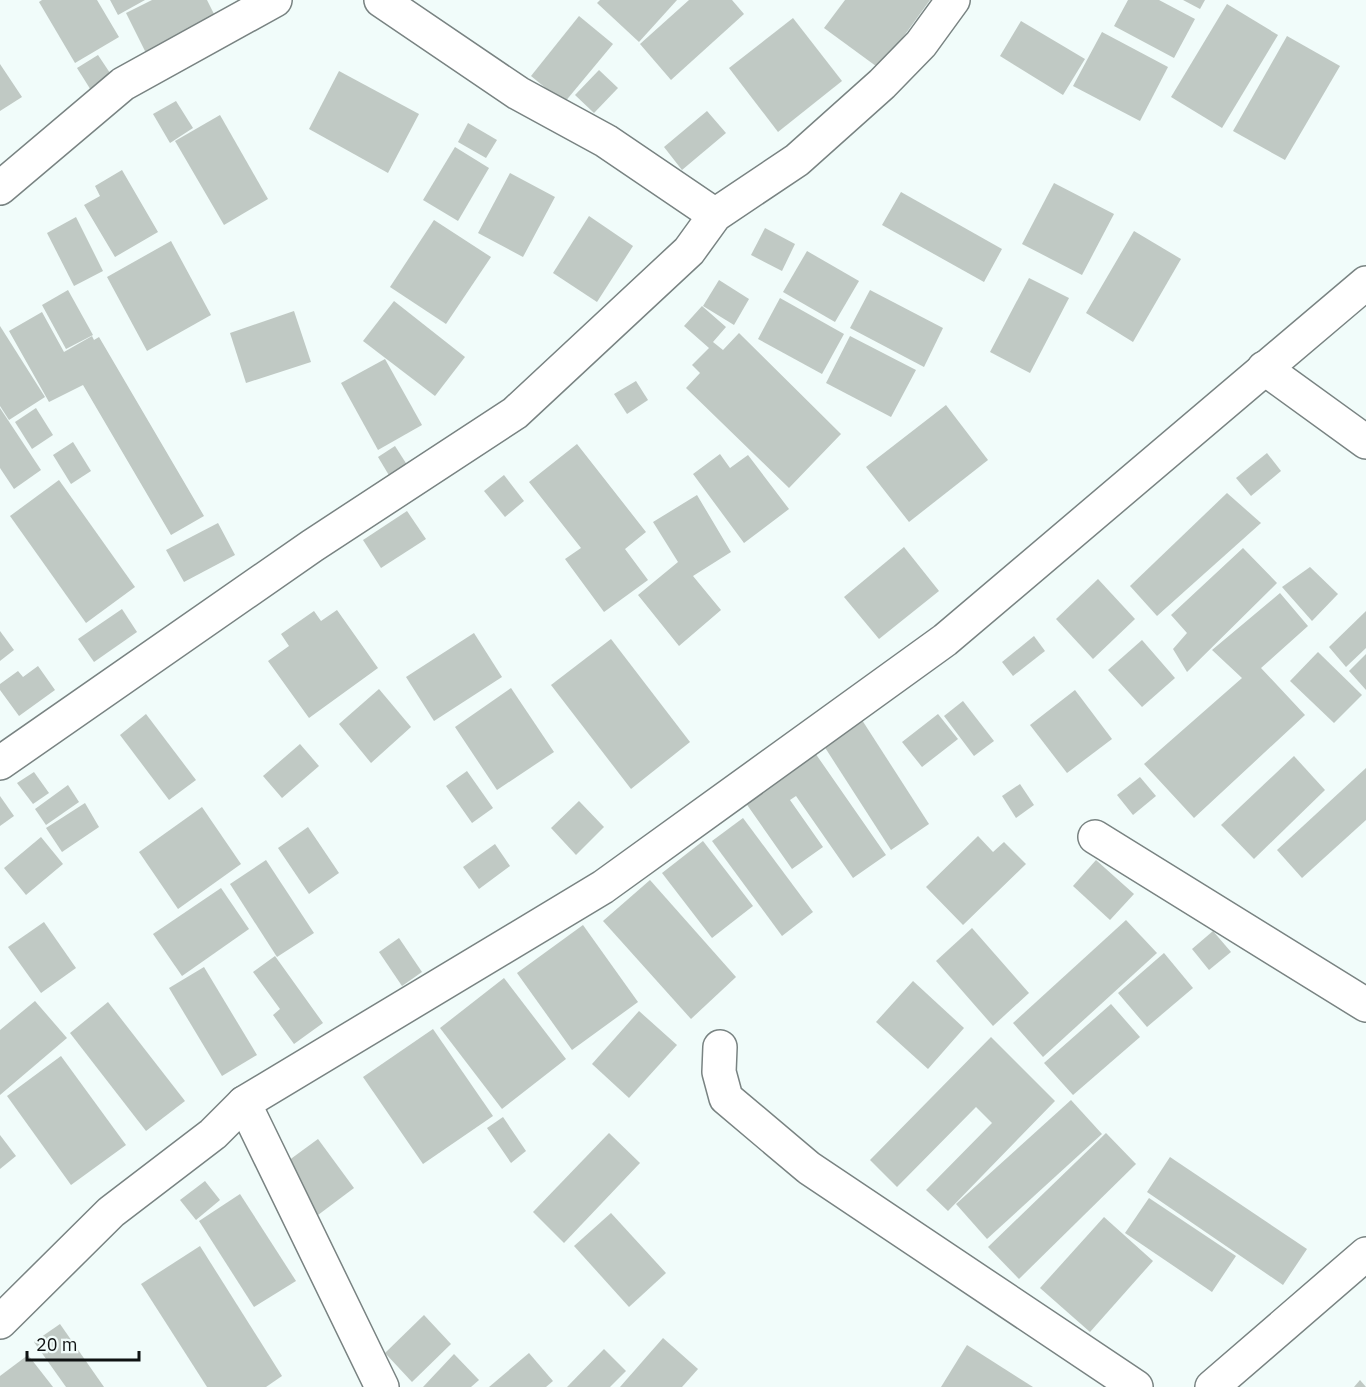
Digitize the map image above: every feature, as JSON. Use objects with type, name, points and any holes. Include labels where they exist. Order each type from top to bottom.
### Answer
[{"type":"street","points":[[0,188],[123,84],[274,0]]},
{"type":"street","points":[[381,0],[518,93],[606,141],[715,215]]},
{"type":"street","points":[[0,763],[312,546],[515,413],[689,250],[715,215],[797,160],[882,84],[921,44],[953,0]]},
{"type":"street","points":[[0,1322],[111,1212],[213,1134],[244,1103],[612,881],[945,640],[1366,283]]},
{"type":"street","points":[[1264,368],[1366,442]]},
{"type":"street","points":[[1095,837],[1366,1005]]},
{"type":"street","points":[[720,1047],[719,1072],[726,1098],[809,1168],[1136,1387]]},
{"type":"street","points":[[244,1103],[382,1387]]},
{"type":"street","points":[[1212,1387],[1366,1254]]},
{"type":"building","points":[[42,0],[97,0],[119,37],[75,63],[39,2]]},
{"type":"building","points":[[110,0],[145,0],[118,15]]},
{"type":"building","points":[[152,0],[207,0],[221,28],[152,65],[126,13]]},
{"type":"building","points":[[600,0],[677,0],[639,42],[597,3]]},
{"type":"building","points":[[689,0],[732,0],[744,14],[671,80],[640,44]]},
{"type":"building","points":[[845,0],[930,0],[880,69],[824,28]]},
{"type":"building","points":[[1128,0],[1159,0],[1195,19],[1174,58],[1114,26]]},
{"type":"building","points":[[1183,0],[1205,0],[1200,9]]},
{"type":"building","points":[[1227,4],[1278,35],[1222,128],[1171,97]]},
{"type":"building","points":[[579,16],[613,44],[564,103],[531,76]]},
{"type":"building","points":[[793,18],[842,81],[778,132],[729,68]]},
{"type":"building","points":[[1021,21],[1085,59],[1063,95],[1000,56]]},
{"type":"building","points":[[1102,32],[1168,67],[1140,121],[1073,86]]},
{"type":"building","points":[[1287,36],[1340,66],[1285,160],[1233,131]]},
{"type":"building","points":[[98,55],[116,82],[94,95],[77,68]]},
{"type":"building","points":[[0,64],[22,97],[0,111]]},
{"type":"building","points":[[599,70],[618,88],[594,113],[575,95]]},
{"type":"building","points":[[339,71],[419,114],[388,173],[309,129]]},
{"type":"building","points":[[176,101],[193,128],[170,143],[153,114]]},
{"type":"building","points":[[707,111],[726,133],[682,170],[664,147]]},
{"type":"building","points":[[220,115],[268,199],[224,225],[175,141]]},
{"type":"building","points":[[468,123],[497,140],[486,158],[458,142]]},
{"type":"building","points":[[455,147],[489,168],[458,221],[423,200]]},
{"type":"building","points":[[122,170],[158,232],[115,257],[84,205],[100,196],[95,186]]},
{"type":"building","points":[[510,173],[555,197],[523,257],[478,233]]},
{"type":"building","points":[[1054,183],[1114,214],[1082,275],[1022,244]]},
{"type":"building","points":[[901,192],[1002,249],[984,282],[882,225]]},
{"type":"building","points":[[589,216],[633,246],[597,302],[553,273]]},
{"type":"building","points":[[76,217],[103,271],[74,286],[47,233]]},
{"type":"building","points":[[434,220],[491,257],[446,324],[390,287]]},
{"type":"building","points":[[765,228],[795,244],[782,271],[751,255]]},
{"type":"building","points":[[1134,231],[1181,259],[1133,342],[1086,313]]},
{"type":"building","points":[[171,241],[211,315],[147,351],[107,277]]},
{"type":"building","points":[[807,251],[859,281],[835,322],[783,292]]},
{"type":"building","points":[[1029,278],[1069,298],[1030,373],[990,352]]},
{"type":"building","points":[[719,280],[749,299],[734,325],[703,306]]},
{"type":"building","points":[[68,290],[93,335],[66,349],[42,305]]},
{"type":"building","points":[[870,290],[943,328],[924,367],[850,328]]},
{"type":"building","points":[[780,298],[844,334],[822,374],[758,339]]},
{"type":"building","points":[[394,301],[465,357],[435,396],[363,341]]},
{"type":"building","points":[[702,306],[726,327],[713,342],[723,350],[739,333],[841,434],[789,488],[686,388],[700,373],[692,365],[709,348],[684,326]]},
{"type":"building","points":[[294,311],[311,362],[246,383],[230,333]]},
{"type":"building","points":[[42,312],[64,352],[92,336],[94,340],[99,337],[204,516],[171,535],[83,385],[49,402],[9,331]]},
{"type":"building","points":[[0,326],[45,397],[9,420],[0,406]]},
{"type":"building","points":[[850,336],[916,370],[891,417],[826,383]]},
{"type":"building","points":[[385,359],[422,425],[378,450],[341,383]]},
{"type":"building","points":[[636,381],[648,400],[627,414],[614,394]]},
{"type":"building","points":[[946,405],[988,460],[909,522],[866,467]]},
{"type":"building","points":[[0,408],[41,470],[14,489],[0,468]]},
{"type":"building","points":[[36,408],[53,435],[32,449],[15,422]]},
{"type":"building","points":[[73,442],[91,471],[71,484],[53,455]]},
{"type":"building","points":[[577,444],[646,532],[625,549],[648,580],[604,612],[565,559],[581,548],[529,482]]},
{"type":"building","points":[[395,446],[411,471],[393,482],[378,457]]},
{"type":"building","points":[[1267,453],[1281,471],[1251,496],[1236,478]]},
{"type":"building","points":[[720,454],[730,468],[748,455],[789,509],[744,543],[693,474]]},
{"type":"building","points":[[504,475],[524,501],[505,517],[484,491]]},
{"type":"building","points":[[59,480],[135,587],[86,623],[10,516]]},
{"type":"building","points":[[1227,493],[1261,523],[1157,616],[1130,586]]},
{"type":"building","points":[[697,495],[731,552],[693,576],[721,610],[679,646],[638,595],[678,562],[653,522]]},
{"type":"building","points":[[407,511],[426,539],[381,568],[363,540]]},
{"type":"building","points":[[218,523],[235,555],[184,582],[166,550]]},
{"type":"building","points":[[904,547],[939,591],[879,639],[844,597]]},
{"type":"building","points":[[1243,548],[1277,583],[1187,672],[1173,649],[1187,633],[1171,615]]},
{"type":"building","points":[[1310,567],[1338,594],[1312,621],[1282,587]]},
{"type":"building","points":[[1098,579],[1135,619],[1093,659],[1056,619]]},
{"type":"building","points":[[1280,593],[1308,626],[1261,668],[1305,715],[1194,818],[1144,764],[1242,678],[1212,650]]},
{"type":"building","points":[[122,609],[137,632],[94,662],[78,639]]},
{"type":"building","points":[[337,610],[378,668],[309,718],[268,661],[289,646],[281,634],[314,611],[321,621]]},
{"type":"building","points":[[1366,611],[1366,648],[1346,667],[1329,647]]},
{"type":"building","points":[[0,631],[14,650],[0,661]]},
{"type":"building","points":[[474,633],[502,677],[434,721],[406,677]]},
{"type":"building","points":[[1034,636],[1045,651],[1013,676],[1002,662]]},
{"type":"building","points":[[611,639],[690,742],[631,789],[551,685]]},
{"type":"building","points":[[1142,640],[1175,678],[1142,707],[1108,670]]},
{"type":"building","points":[[1318,652],[1362,695],[1334,723],[1290,681]]},
{"type":"building","points":[[1366,654],[1366,690],[1349,671]]},
{"type":"building","points":[[38,666],[55,690],[19,716],[0,690],[0,684],[18,671],[23,677]]},
{"type":"building","points":[[511,688],[554,752],[497,790],[455,727]]},
{"type":"building","points":[[379,689],[411,727],[371,763],[339,724]]},
{"type":"building","points":[[1075,690],[1112,739],[1067,773],[1030,725]]},
{"type":"building","points":[[963,701],[994,741],[974,756],[944,716]]},
{"type":"building","points":[[146,714],[196,780],[169,800],[120,735]]},
{"type":"building","points":[[938,714],[958,739],[922,767],[902,742]]},
{"type":"building","points":[[862,720],[929,824],[891,850],[824,746]]},
{"type":"building","points":[[300,744],[319,766],[282,798],[263,776]]},
{"type":"building","points":[[813,750],[886,855],[853,878],[796,796],[790,800],[823,847],[792,869],[743,799]]},
{"type":"building","points":[[1294,756],[1325,790],[1254,859],[1221,825]]},
{"type":"building","points":[[1366,768],[1366,820],[1302,878],[1277,850]]},
{"type":"building","points":[[467,771],[493,808],[472,823],[446,786]]},
{"type":"building","points":[[34,772],[49,793],[33,804],[17,783]]},
{"type":"building","points":[[1140,777],[1156,796],[1133,815],[1117,795]]},
{"type":"building","points":[[1020,784],[1034,805],[1016,818],[1002,796]]},
{"type":"building","points":[[68,785],[79,802],[46,825],[35,809]]},
{"type":"building","points":[[0,796],[14,816],[0,826]]},
{"type":"building","points":[[579,801],[604,827],[576,855],[551,828]]},
{"type":"building","points":[[85,803],[99,827],[62,852],[46,828]]},
{"type":"building","points":[[202,807],[241,864],[178,909],[139,852]]},
{"type":"building","points":[[743,818],[813,912],[782,936],[712,841]]},
{"type":"building","points":[[308,827],[339,873],[309,894],[278,848]]},
{"type":"building","points":[[978,836],[993,852],[1004,842],[1026,864],[963,925],[926,887]]},
{"type":"building","points":[[41,837],[63,864],[26,895],[4,868]]},
{"type":"building","points":[[703,841],[753,906],[712,938],[662,873]]},
{"type":"building","points":[[495,844],[510,866],[479,889],[463,867]]},
{"type":"building","points":[[266,860],[314,933],[277,957],[230,884]]},
{"type":"building","points":[[1096,860],[1134,894],[1110,920],[1073,886]]},
{"type":"building","points":[[650,880],[736,977],[691,1019],[603,921]]},
{"type":"building","points":[[221,888],[249,929],[182,976],[153,934]]},
{"type":"building","points":[[1126,920],[1157,953],[1043,1057],[1013,1023]]},
{"type":"building","points":[[44,922],[76,968],[41,993],[8,947]]},
{"type":"building","points":[[583,925],[638,1002],[572,1050],[517,973]]},
{"type":"building","points":[[972,928],[1029,993],[993,1026],[936,961]]},
{"type":"building","points":[[1213,931],[1231,952],[1209,970],[1192,949]]},
{"type":"building","points":[[399,938],[422,972],[402,986],[379,952]]},
{"type":"building","points":[[1164,953],[1193,988],[1147,1027],[1118,993]]},
{"type":"building","points":[[275,956],[323,1023],[294,1044],[273,1015],[280,1009],[253,972]]},
{"type":"building","points":[[204,967],[257,1055],[222,1076],[169,988]]},
{"type":"building","points":[[504,978],[566,1059],[502,1109],[440,1028]]},
{"type":"building","points":[[913,981],[964,1028],[928,1069],[876,1022]]},
{"type":"building","points":[[35,1001],[67,1038],[0,1095],[0,1030]]},
{"type":"building","points":[[108,1002],[185,1101],[146,1131],[70,1033]]},
{"type":"building","points":[[1111,1004],[1140,1037],[1073,1095],[1044,1063]]},
{"type":"building","points":[[639,1011],[677,1045],[629,1098],[592,1064]]},
{"type":"building","points":[[433,1029],[493,1116],[423,1164],[363,1077]]},
{"type":"building","points":[[991,1037],[1055,1101],[948,1211],[926,1190],[992,1123],[976,1107],[897,1187],[870,1160]]},
{"type":"building","points":[[61,1056],[126,1145],[71,1185],[7,1096]]},
{"type":"building","points":[[1071,1100],[1102,1134],[987,1239],[956,1204]]},
{"type":"building","points":[[503,1117],[526,1151],[511,1163],[487,1128]]},
{"type":"building","points":[[609,1133],[640,1163],[564,1243],[533,1212]]},
{"type":"building","points":[[1106,1133],[1136,1164],[1019,1279],[988,1247]]},
{"type":"building","points":[[0,1135],[16,1156],[0,1169]]},
{"type":"building","points":[[318,1139],[354,1188],[314,1218],[277,1169]]},
{"type":"building","points":[[1170,1157],[1307,1249],[1283,1285],[1147,1192]]},
{"type":"building","points":[[205,1181],[220,1200],[196,1220],[180,1200]]},
{"type":"building","points":[[240,1194],[296,1281],[254,1307],[199,1221]]},
{"type":"building","points":[[1149,1198],[1236,1256],[1212,1292],[1125,1233]]},
{"type":"building","points":[[611,1213],[666,1273],[629,1307],[574,1246]]},
{"type":"building","points":[[1104,1217],[1153,1261],[1090,1332],[1040,1288]]},
{"type":"building","points":[[200,1246],[282,1376],[266,1387],[207,1387],[141,1284]]},
{"type":"building","points":[[424,1315],[451,1344],[412,1382],[385,1353]]},
{"type":"building","points":[[60,1324],[104,1387],[66,1387],[34,1342]]},
{"type":"building","points":[[663,1338],[698,1369],[682,1387],[620,1387]]},
{"type":"building","points":[[967,1345],[1033,1387],[941,1387]]},
{"type":"building","points":[[604,1349],[626,1371],[610,1387],[567,1387]]},
{"type":"building","points":[[529,1353],[553,1381],[546,1387],[489,1387]]},
{"type":"building","points":[[454,1354],[479,1380],[471,1387],[423,1387]]},
{"type":"building","points":[[28,1355],[53,1387],[0,1387],[0,1376]]},
{"type":"building","points":[[1360,1380],[1366,1387],[1354,1387]]}]
